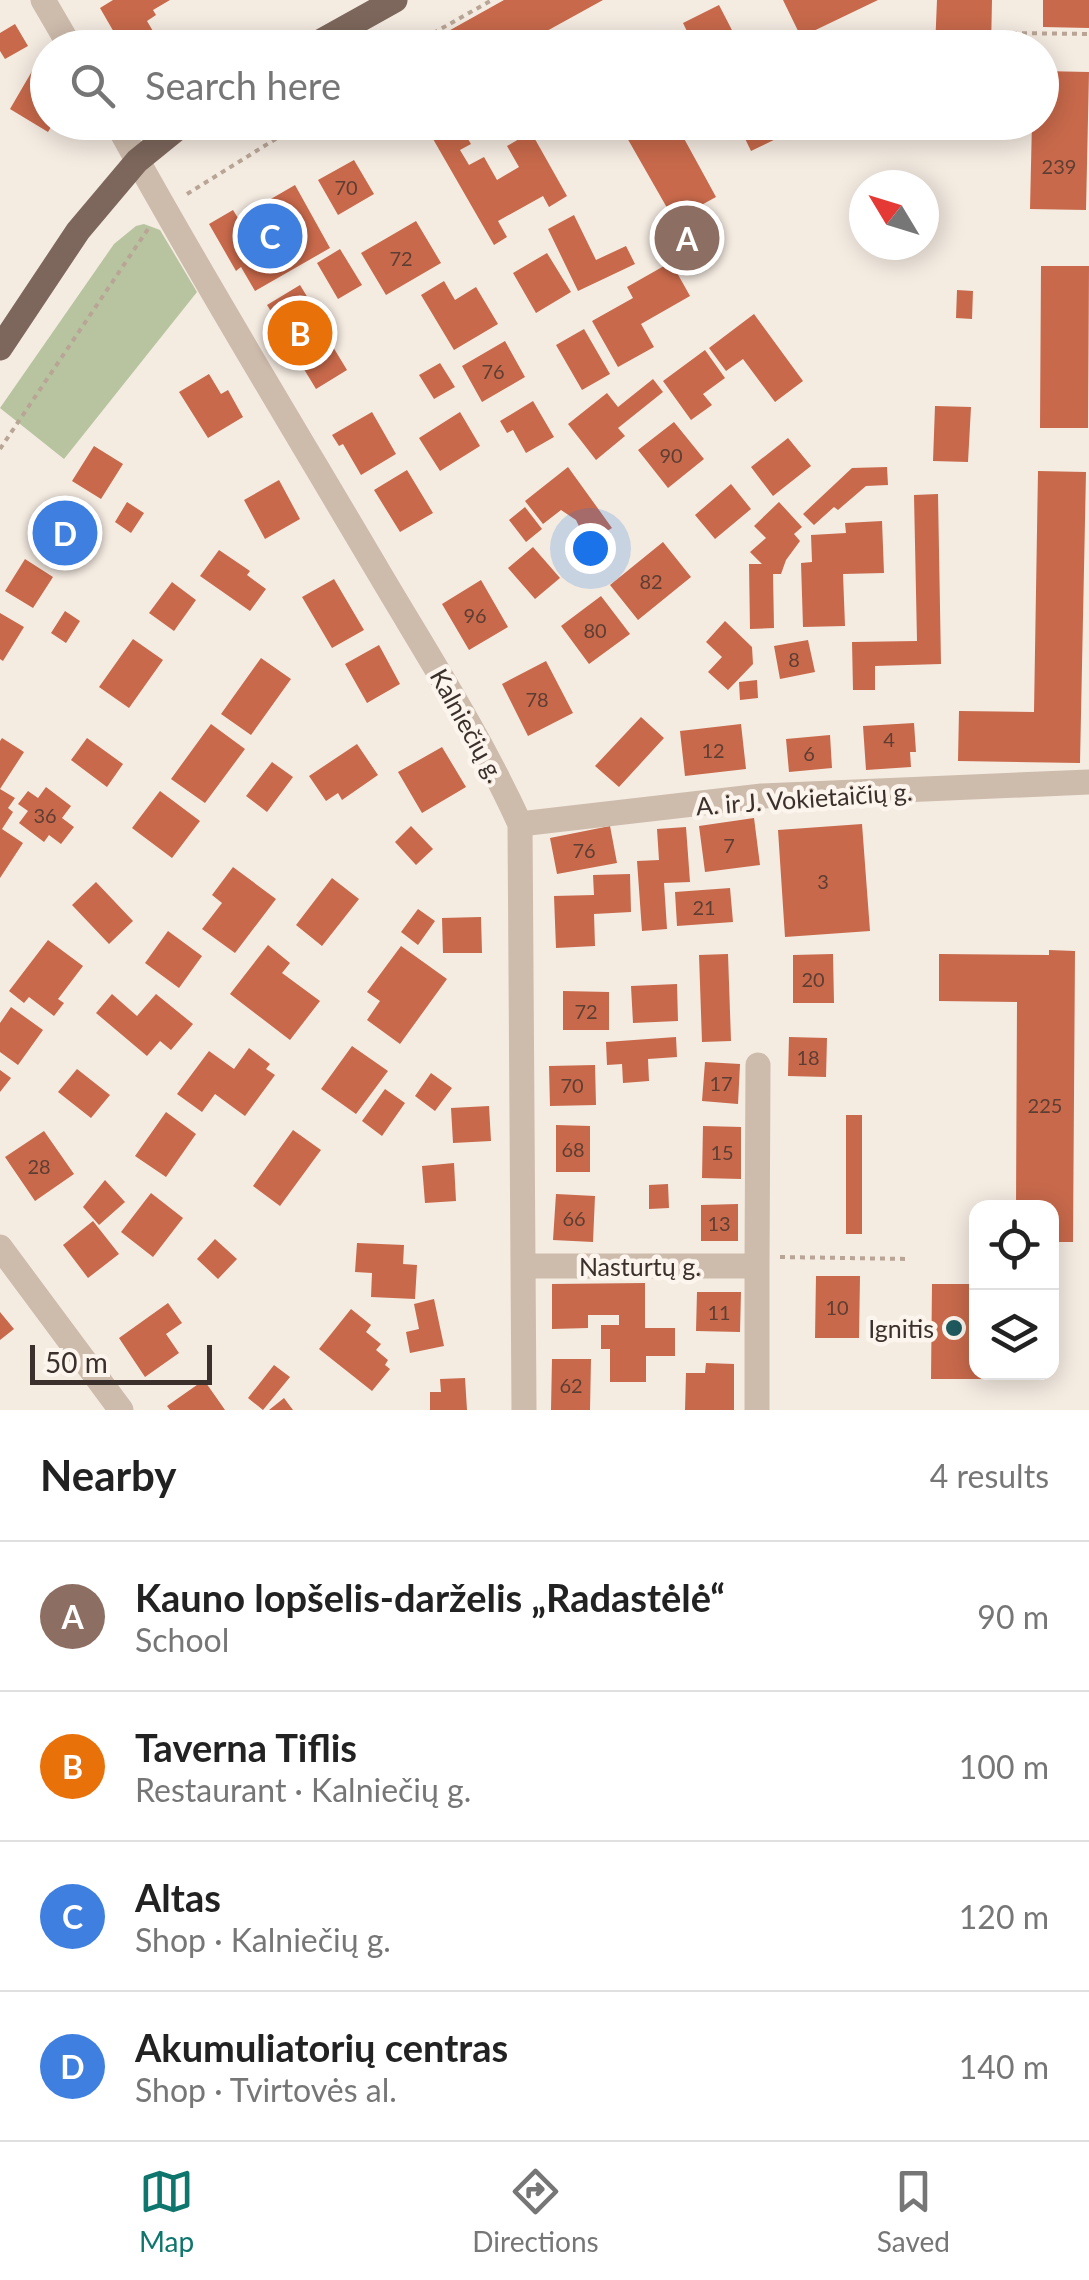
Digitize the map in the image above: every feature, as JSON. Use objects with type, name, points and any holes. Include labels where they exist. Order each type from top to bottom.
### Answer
[{"type":"main road","points":[[341,30],[395,0]]},
{"type":"main road","points":[[0,348],[78,231],[137,161],[163,140]]},
{"type":"street","points":[[43,0],[60,30]]},
{"type":"street","name":"Kalniečių g.","points":[[126,140],[444,682],[520,824],[524,1410]]},
{"type":"street","name":"A. ir J. Vokietaičių g.","points":[[520,824],[762,796],[1089,782]]},
{"type":"street","points":[[757,1410],[758,1065]]},
{"type":"street","points":[[0,1248],[121,1410]]},
{"type":"street","name":"Nasturtų g.","points":[[522,1266],[757,1262]]},
{"type":"path","points":[[439,30],[492,0]]},
{"type":"path","points":[[1059,34],[1089,34]]},
{"type":"path","points":[[184,197],[274,140]]},
{"type":"path","points":[[0,449],[148,230]]},
{"type":"path","points":[[757,1262],[910,1259]]},
{"type":"green space","points":[[144,224],[160,230],[197,292],[64,459],[0,408],[114,244]]},
{"type":"building","points":[[113,0],[170,0],[153,10],[156,15],[147,21],[152,30],[113,30],[100,8]]},
{"type":"building","points":[[504,0],[603,0],[549,30],[450,30]]},
{"type":"building","points":[[783,0],[878,0],[816,30],[798,30]]},
{"type":"building","points":[[937,0],[992,0],[991,30],[936,30]]},
{"type":"building","points":[[1043,0],[1089,0],[1089,28],[1043,27]]},
{"type":"building","points":[[719,5],[732,30],[686,30],[683,23]]},
{"type":"building","points":[[15,24],[28,46],[5,59],[0,51],[0,33]]},
{"type":"building","points":[[1059,71],[1089,72],[1086,210],[1030,209],[1032,140],[1059,140]]},
{"type":"building","points":[[30,75],[30,121],[10,109]]},
{"type":"building","points":[[434,140],[469,140],[471,144],[460,150],[469,165],[484,157],[497,180],[519,167],[507,146],[517,140],[536,140],[567,196],[549,207],[543,196],[498,221],[507,237],[494,245]]},
{"type":"building","points":[[628,140],[685,140],[716,197],[674,220]]},
{"type":"building","points":[[746,140],[774,140],[751,151]]},
{"type":"building","points":[[354,160],[374,194],[338,215],[318,180]]},
{"type":"building","points":[[295,185],[330,248],[255,291],[241,267],[236,271],[209,224],[233,210],[238,218]]},
{"type":"building","points":[[574,215],[596,260],[626,246],[635,264],[578,291],[548,229]]},
{"type":"building","points":[[416,221],[441,263],[386,295],[361,253]]},
{"type":"building","points":[[340,249],[362,285],[338,299],[317,263]]},
{"type":"building","points":[[547,253],[571,292],[536,313],[513,273]]},
{"type":"building","points":[[671,262],[690,296],[641,324],[654,347],[618,367],[592,321],[633,298],[627,287]]},
{"type":"building","points":[[1041,266],[1089,266],[1088,428],[1040,428]]},
{"type":"building","points":[[444,281],[455,300],[476,287],[498,324],[454,350],[421,295]]},
{"type":"building","points":[[300,285],[325,326],[293,346],[267,305]]},
{"type":"building","points":[[957,290],[973,291],[972,319],[956,318]]},
{"type":"building","points":[[754,314],[803,381],[775,402],[743,359],[726,371],[709,348]]},
{"type":"building","points":[[584,329],[610,374],[582,390],[556,345]]},
{"type":"building","points":[[327,337],[347,370],[316,389],[296,356]]},
{"type":"building","points":[[505,341],[525,377],[482,402],[462,366]]},
{"type":"building","points":[[705,350],[725,378],[703,394],[712,405],[691,420],[663,381]]},
{"type":"building","points":[[440,363],[455,387],[434,399],[419,375]]},
{"type":"building","points":[[209,374],[221,394],[228,390],[243,417],[208,438],[179,392]]},
{"type":"building","points":[[653,379],[663,392],[618,428],[625,436],[596,460],[568,424],[607,393],[618,407]]},
{"type":"building","points":[[533,401],[554,437],[526,453],[513,430],[507,433],[500,421]]},
{"type":"building","points":[[935,406],[971,407],[968,462],[933,461]]},
{"type":"building","points":[[372,412],[396,454],[361,475],[343,444],[339,446],[332,435]]},
{"type":"building","points":[[460,412],[480,446],[440,471],[419,438]]},
{"type":"building","points":[[674,422],[704,459],[668,488],[638,450]]},
{"type":"building","points":[[788,438],[811,466],[773,496],[751,467]]},
{"type":"building","points":[[94,446],[123,464],[101,499],[72,481]]},
{"type":"building","points":[[568,467],[612,528],[587,543],[576,520],[561,510],[543,524],[525,501]]},
{"type":"building","points":[[887,467],[888,485],[866,486],[814,525],[803,514],[852,468]]},
{"type":"building","points":[[407,470],[433,513],[400,532],[374,490]]},
{"type":"building","points":[[1038,471],[1086,472],[1080,763],[958,761],[959,711],[1034,712]]},
{"type":"building","points":[[279,480],[300,519],[265,539],[244,500]]},
{"type":"building","points":[[731,484],[751,509],[715,539],[695,515]]},
{"type":"building","points":[[938,494],[941,664],[875,666],[875,690],[853,690],[852,642],[917,641],[914,495]]},
{"type":"building","points":[[61,498],[91,517],[70,552],[44,536],[51,524],[46,521]]},
{"type":"building","points":[[127,502],[144,513],[131,533],[115,522]]},
{"type":"building","points":[[779,502],[802,527],[794,534],[800,541],[781,574],[773,574],[774,628],[750,629],[749,564],[762,564],[750,552],[766,538],[754,526]]},
{"type":"building","points":[[525,507],[542,529],[526,542],[509,520]]},
{"type":"building","points":[[882,521],[884,573],[843,574],[845,626],[803,627],[801,563],[812,562],[811,535],[846,533],[845,523]]},
{"type":"building","points":[[663,542],[691,577],[638,620],[610,585]]},
{"type":"building","points":[[533,547],[560,578],[535,599],[508,568]]},
{"type":"building","points":[[219,550],[250,571],[247,575],[266,589],[250,611],[200,576]]},
{"type":"building","points":[[25,559],[53,577],[33,608],[5,591]]},
{"type":"building","points":[[334,579],[364,630],[332,648],[302,597]]},
{"type":"building","points":[[481,580],[508,627],[469,650],[442,604]]},
{"type":"building","points":[[172,582],[196,600],[174,631],[149,613]]},
{"type":"building","points":[[601,596],[630,634],[589,664],[561,626]]},
{"type":"building","points":[[65,611],[80,621],[66,643],[51,633]]},
{"type":"building","points":[[0,613],[24,627],[3,661],[0,659]]},
{"type":"building","points":[[725,621],[752,647],[753,664],[728,690],[708,672],[722,657],[706,642]]},
{"type":"building","points":[[133,639],[163,660],[129,708],[99,687]]},
{"type":"building","points":[[808,640],[815,672],[780,679],[774,646]]},
{"type":"building","points":[[379,645],[400,684],[367,703],[345,664]]},
{"type":"building","points":[[261,658],[291,679],[251,735],[221,714]]},
{"type":"building","points":[[546,661],[573,713],[528,736],[502,684]]},
{"type":"building","points":[[757,680],[758,698],[740,700],[739,682]]},
{"type":"building","points":[[641,717],[664,738],[619,787],[595,766]]},
{"type":"building","points":[[914,723],[916,752],[910,752],[911,767],[866,770],[863,726]]},
{"type":"building","points":[[211,724],[245,749],[205,803],[171,779]]},
{"type":"building","points":[[741,724],[746,769],[685,776],[680,731]]},
{"type":"building","points":[[830,735],[832,768],[789,772],[786,739]]},
{"type":"building","points":[[2,738],[24,752],[0,789],[0,741]]},
{"type":"building","points":[[87,738],[123,764],[107,787],[71,760]]},
{"type":"building","points":[[357,744],[378,775],[342,800],[338,793],[326,801],[309,776]]},
{"type":"building","points":[[442,747],[466,787],[422,813],[398,772]]},
{"type":"building","points":[[272,762],[293,777],[267,812],[246,796]]},
{"type":"building","points":[[46,787],[71,806],[62,818],[74,827],[61,844],[49,835],[44,842],[19,823],[28,811],[18,804],[28,791],[38,798]]},
{"type":"building","points":[[0,789],[15,798],[8,808],[13,812],[2,829],[23,843],[0,878]]},
{"type":"building","points":[[160,791],[200,821],[172,858],[132,828]]},
{"type":"building","points":[[754,818],[760,865],[705,872],[699,826]]},
{"type":"building","points":[[862,824],[870,931],[785,937],[778,830]]},
{"type":"building","points":[[411,826],[433,849],[416,865],[395,842]]},
{"type":"building","points":[[610,826],[617,863],[557,874],[550,838]]},
{"type":"building","points":[[686,827],[690,882],[664,883],[667,929],[642,931],[637,861],[659,860],[657,829]]},
{"type":"building","points":[[233,867],[276,899],[235,953],[202,929],[222,903],[212,895]]},
{"type":"building","points":[[630,874],[631,912],[594,914],[595,946],[556,948],[554,896],[594,895],[593,875]]},
{"type":"building","points":[[332,878],[359,899],[322,946],[296,925]]},
{"type":"building","points":[[96,882],[133,921],[109,944],[72,905]]},
{"type":"building","points":[[730,888],[733,922],[677,926],[675,892]]},
{"type":"building","points":[[418,909],[435,921],[418,945],[401,932]]},
{"type":"building","points":[[481,917],[482,953],[443,953],[442,918]]},
{"type":"building","points":[[168,931],[202,956],[179,988],[145,963]]},
{"type":"building","points":[[48,940],[83,966],[58,999],[64,1003],[54,1016],[29,997],[24,1003],[9,991]]},
{"type":"building","points":[[268,945],[290,963],[282,973],[320,1001],[290,1040],[230,994]]},
{"type":"building","points":[[401,946],[447,979],[400,1044],[367,1020],[380,1001],[367,992]]},
{"type":"building","points":[[1049,950],[1075,951],[1073,1242],[1059,1242],[1059,1200],[1016,1200],[1017,1002],[939,1001],[939,954],[1049,955]]},
{"type":"building","points":[[728,954],[731,1041],[702,1042],[699,955]]},
{"type":"building","points":[[833,954],[834,1003],[793,1003],[793,955]]},
{"type":"building","points":[[677,984],[678,1021],[633,1023],[631,986]]},
{"type":"building","points":[[563,991],[609,992],[609,1030],[563,1030]]},
{"type":"building","points":[[112,994],[137,1016],[156,994],[193,1024],[171,1050],[160,1041],[147,1056],[96,1013]]},
{"type":"building","points":[[11,1007],[43,1030],[18,1065],[0,1052],[0,1023]]},
{"type":"building","points":[[676,1037],[677,1057],[648,1059],[649,1081],[623,1083],[622,1064],[607,1065],[606,1042]]},
{"type":"building","points":[[789,1037],[827,1038],[826,1077],[788,1076]]},
{"type":"building","points":[[352,1046],[388,1071],[356,1114],[321,1089]]},
{"type":"building","points":[[249,1048],[270,1064],[266,1069],[275,1075],[245,1116],[215,1094],[202,1112],[177,1094],[209,1051],[234,1069]]},
{"type":"building","points":[[705,1062],[740,1064],[738,1104],[702,1101]]},
{"type":"building","points":[[595,1065],[596,1105],[550,1106],[549,1066]]},
{"type":"building","points":[[77,1069],[110,1095],[91,1118],[58,1092]]},
{"type":"building","points":[[0,1070],[11,1078],[0,1092]]},
{"type":"building","points":[[431,1073],[452,1088],[435,1111],[415,1096]]},
{"type":"building","points":[[385,1089],[405,1103],[382,1136],[362,1121]]},
{"type":"building","points":[[489,1106],[491,1141],[453,1143],[451,1108]]},
{"type":"building","points":[[166,1112],[196,1134],[166,1177],[135,1156]]},
{"type":"building","points":[[846,1115],[862,1115],[862,1234],[846,1234]]},
{"type":"building","points":[[556,1125],[590,1126],[590,1172],[556,1172]]},
{"type":"building","points":[[703,1126],[741,1127],[741,1179],[702,1178]]},
{"type":"building","points":[[293,1130],[321,1150],[280,1206],[253,1186]]},
{"type":"building","points":[[44,1131],[74,1174],[35,1201],[5,1157]]},
{"type":"building","points":[[454,1163],[456,1201],[425,1203],[422,1166]]},
{"type":"building","points":[[105,1180],[125,1202],[99,1225],[83,1207]]},
{"type":"building","points":[[668,1184],[669,1208],[649,1209],[649,1185]]},
{"type":"building","points":[[151,1193],[183,1218],[153,1257],[121,1232]]},
{"type":"building","points":[[556,1194],[595,1196],[593,1242],[553,1240]]},
{"type":"building","points":[[738,1204],[738,1241],[701,1241],[701,1205]]},
{"type":"building","points":[[93,1221],[119,1254],[88,1278],[63,1245]]},
{"type":"building","points":[[215,1239],[237,1259],[218,1279],[197,1259]]},
{"type":"building","points":[[357,1243],[404,1245],[403,1264],[417,1265],[415,1299],[371,1297],[372,1273],[355,1272]]},
{"type":"building","points":[[816,1276],[860,1276],[859,1338],[815,1338]]},
{"type":"building","points":[[645,1283],[645,1328],[675,1328],[675,1356],[646,1356],[646,1382],[610,1382],[610,1349],[601,1349],[601,1325],[619,1325],[619,1315],[588,1315],[588,1328],[552,1329],[552,1284]]},
{"type":"building","name":"Ignitis","points":[[932,1284],[969,1284],[969,1379],[931,1379]]},
{"type":"building","points":[[697,1292],[741,1292],[740,1332],[696,1331]]},
{"type":"building","points":[[434,1299],[444,1346],[410,1353],[406,1332],[419,1329],[414,1304]]},
{"type":"building","points":[[168,1303],[182,1323],[166,1334],[179,1353],[145,1377],[119,1338]]},
{"type":"building","points":[[351,1309],[371,1325],[366,1332],[381,1344],[376,1350],[388,1360],[385,1365],[390,1369],[372,1391],[319,1349]]},
{"type":"building","points":[[0,1312],[14,1329],[0,1340]]},
{"type":"building","points":[[552,1359],[591,1359],[590,1410],[551,1410]]},
{"type":"building","points":[[706,1363],[734,1364],[734,1410],[685,1410],[686,1373],[705,1373]]},
{"type":"building","points":[[274,1365],[290,1377],[263,1410],[248,1398]]},
{"type":"building","points":[[465,1378],[467,1410],[430,1410],[430,1392],[441,1392],[440,1379]]},
{"type":"building","points":[[204,1380],[225,1410],[170,1410],[167,1406]]},
{"type":"building","points":[[284,1398],[293,1410],[269,1410]]},
{"type":"place","name":"Altas","points":[[270,236]]},
{"type":"place","name":"Kauno lopšelis-darželis „Radastėlė“","points":[[687,238]]},
{"type":"place","name":"Taverna Tiflis","points":[[300,333]]},
{"type":"place","name":"Akumuliatorių centras","points":[[65,533]]},
{"type":"place","name":"Ignitis","points":[[954,1328]]}]
